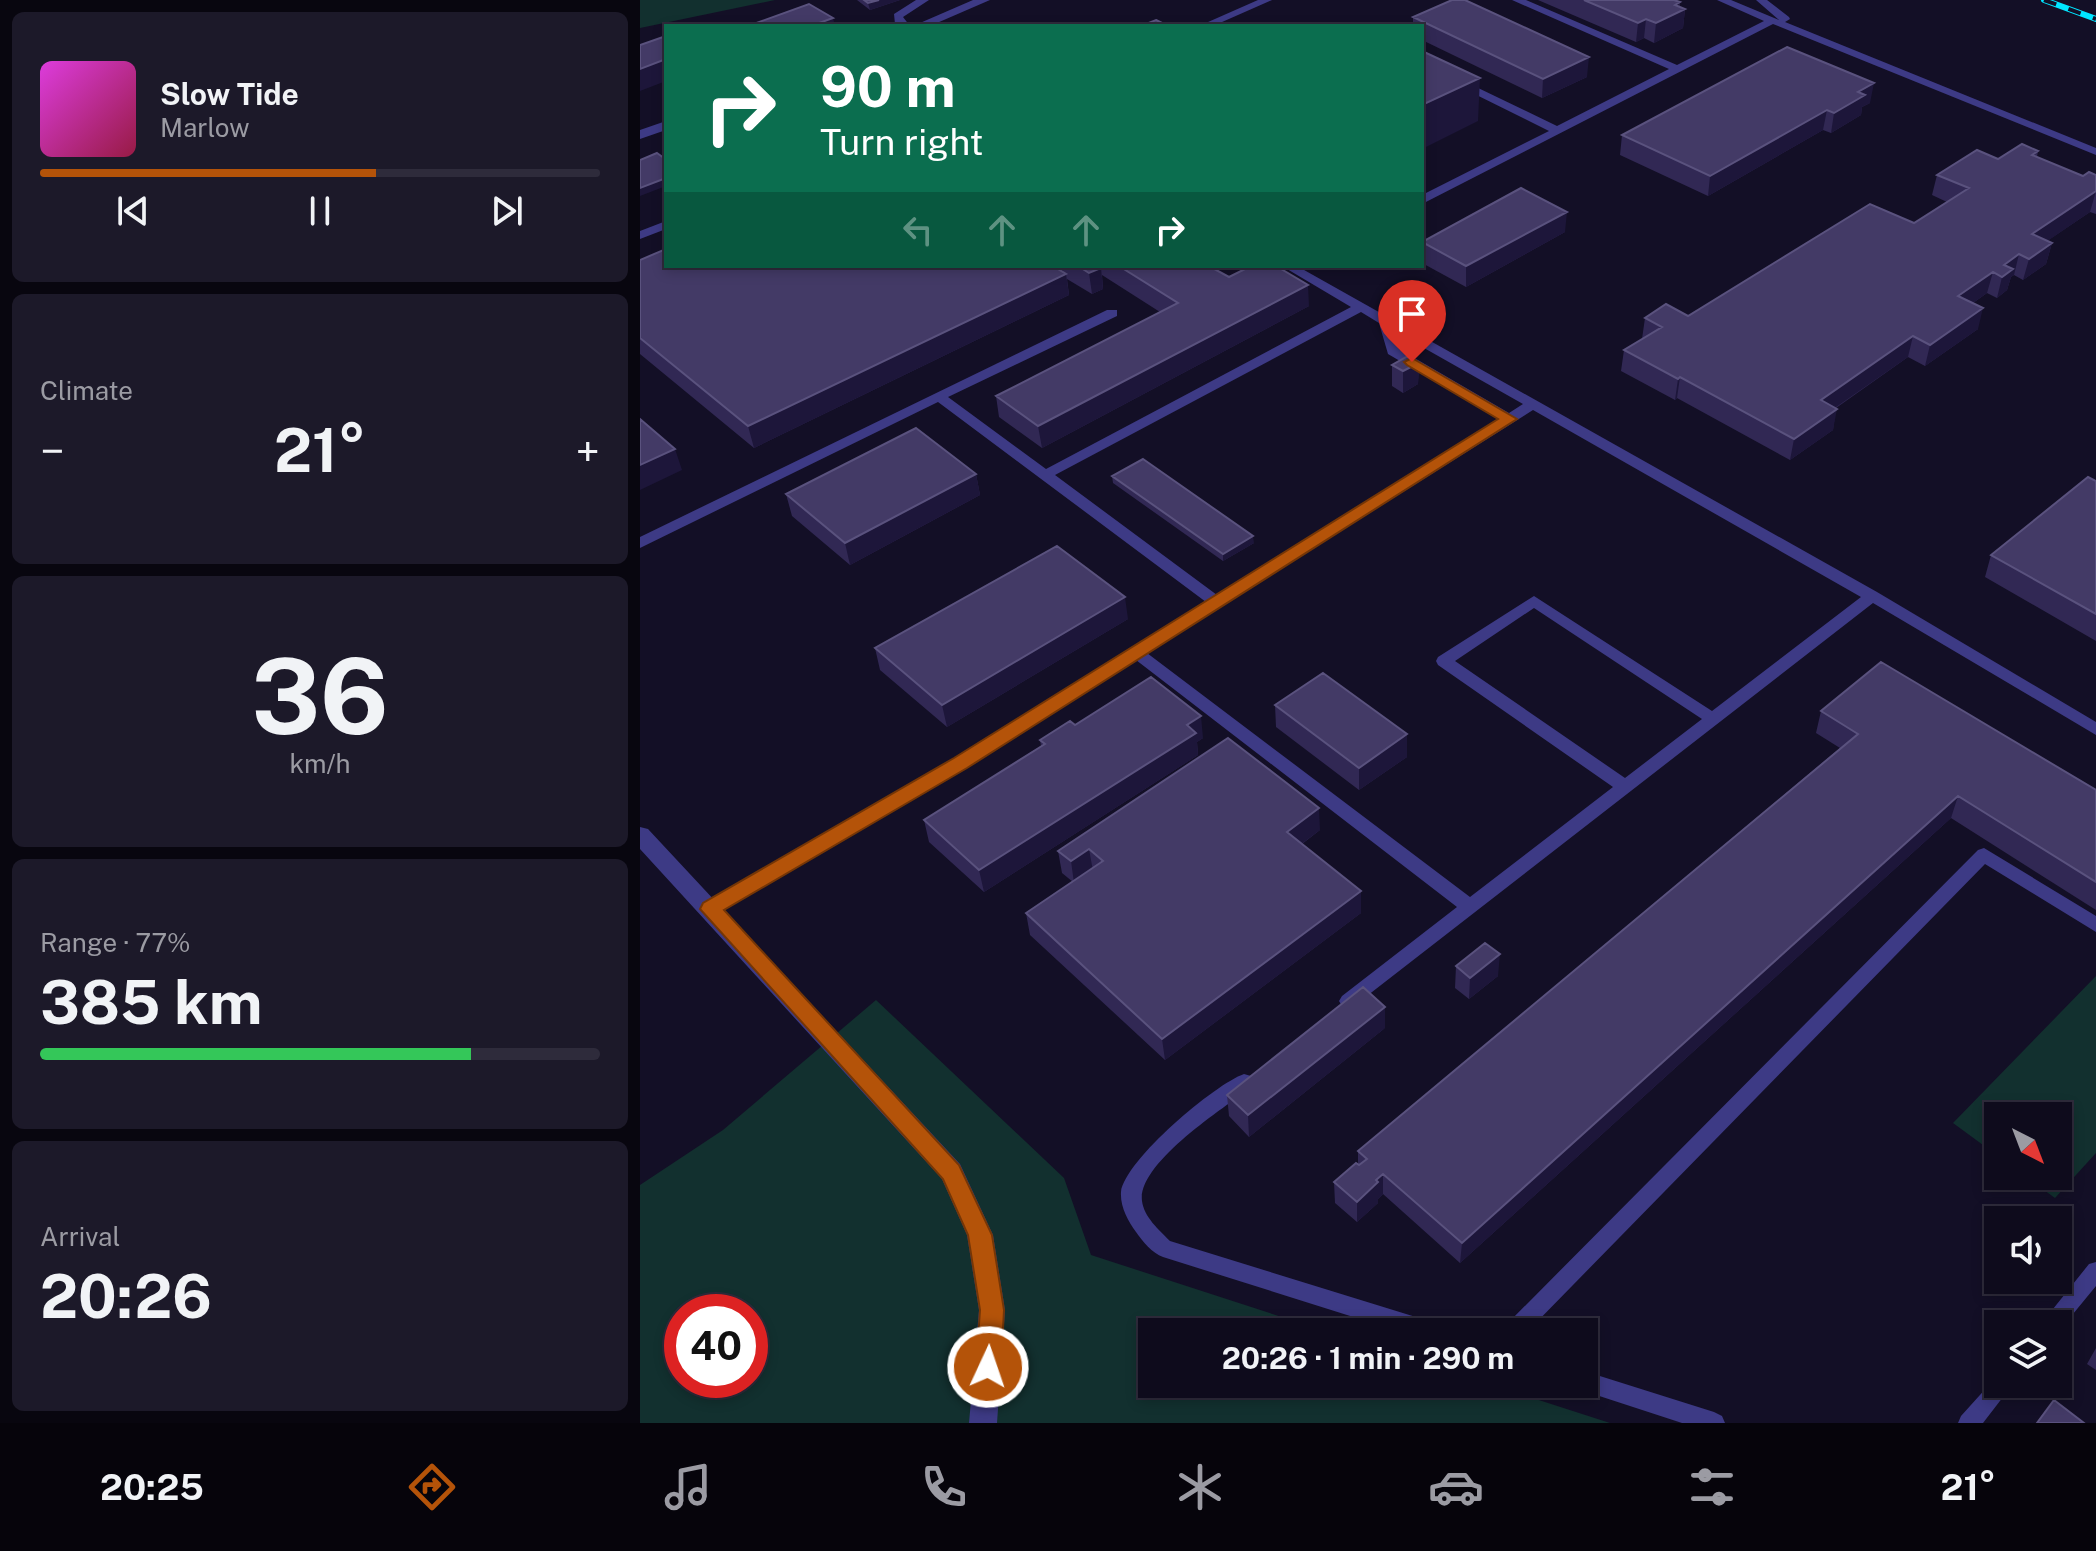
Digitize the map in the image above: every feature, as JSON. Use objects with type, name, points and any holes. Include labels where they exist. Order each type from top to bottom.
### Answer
[{"type":"street","points":[[924,24],[984,0]]},
{"type":"street","points":[[640,135],[664,126]]},
{"type":"street","points":[[640,835],[951,1172],[980,1235],[992,1310],[983,1423]]},
{"type":"lane","points":[[902,24],[898,16],[924,0]]},
{"type":"lane","points":[[1209,24],[1267,0]]},
{"type":"lane","points":[[1517,0],[1678,69]]},
{"type":"lane","points":[[1722,0],[2096,152]]},
{"type":"lane","points":[[1761,0],[1800,31]]},
{"type":"lane","points":[[1424,199],[1773,20]]},
{"type":"lane","points":[[1424,65],[1558,131]]},
{"type":"lane","points":[[640,235],[664,226]]},
{"type":"lane","points":[[1293,268],[1872,596],[2096,729]]},
{"type":"lane","points":[[1045,475],[1361,307]]},
{"type":"lane","points":[[640,543],[1112,313]]},
{"type":"lane","points":[[1385,321],[1393,351],[1509,419]]},
{"type":"lane","points":[[939,396],[1217,602]]},
{"type":"lane","points":[[710,909],[960,763],[1533,404]]},
{"type":"lane","points":[[1336,1010],[1872,596]]},
{"type":"lane","points":[[1625,787],[1444,661],[1534,601],[1713,719]]},
{"type":"lane","points":[[1136,652],[1470,907]]},
{"type":"lane","points":[[1527,1318],[1984,855],[2096,925]]},
{"type":"lane","points":[[1263,1067],[1141,1166],[1131,1188],[1133,1207],[1144,1230],[1163,1248],[1387,1318]]},
{"type":"lane","points":[[2064,1310],[2096,1271]]},
{"type":"lane","points":[[1598,1386],[1714,1423]]},
{"type":"lane","points":[[1969,1423],[1990,1398]]},
{"type":"green space","points":[[640,0],[775,0],[640,28]]},
{"type":"green space","points":[[2096,976],[2096,1153],[2072,1179],[2072,1102],[1984,1102],[1984,1146],[1953,1123]]},
{"type":"green space","points":[[876,1000],[1064,1178],[1091,1255],[1285,1318],[1138,1318],[1138,1398],[1532,1398],[1610,1423],[640,1423],[640,1185],[723,1130]]},
{"type":"green space","points":[[2044,1190],[2062,1190],[2055,1198]]},
{"type":"building","points":[[1452,0],[1465,0],[1589,57],[1543,79],[1413,17]]},
{"type":"building","points":[[1584,0],[1674,0],[1680,2],[1675,5],[1685,9],[1656,23],[1646,19],[1638,23]]},
{"type":"building","points":[[809,4],[833,18],[816,24],[754,24]]},
{"type":"building","points":[[664,37],[664,60],[640,69],[640,45]]},
{"type":"building","points":[[1787,47],[1874,83],[1858,92],[1865,95],[1834,113],[1827,110],[1710,176],[1622,135]]},
{"type":"building","points":[[1424,52],[1480,78],[1424,104]]},
{"type":"building","points":[[2022,144],[2038,151],[2032,155],[2083,176],[2089,172],[2096,175],[2096,191],[2032,234],[2052,243],[2029,259],[2019,254],[2004,265],[2013,269],[2002,277],[1993,272],[1958,296],[1983,308],[1930,345],[1913,336],[1821,400],[1837,409],[1794,439],[1624,350],[1662,327],[1645,318],[1666,304],[1688,316],[1870,204],[1914,223],[1969,188],[1937,175],[1977,150],[1998,159]]},
{"type":"building","points":[[657,153],[664,158],[664,179],[640,188],[640,160]]},
{"type":"building","points":[[1521,188],[1567,212],[1466,266],[1424,241]]},
{"type":"building","points":[[664,250],[664,268],[1056,268],[1066,274],[748,426],[640,338],[640,260]]},
{"type":"building","points":[[1081,268],[1101,268],[1089,273]]},
{"type":"building","points":[[1122,268],[1213,268],[1229,277],[1247,268],[1279,268],[1308,285],[1038,426],[996,396],[1178,303]]},
{"type":"building","points":[[1408,356],[1419,363],[1403,371],[1392,365]]},
{"type":"building","points":[[640,419],[675,449],[640,465]]},
{"type":"building","points":[[916,428],[976,474],[845,543],[786,494]]},
{"type":"building","points":[[1143,459],[1253,536],[1223,554],[1112,476]]},
{"type":"building","points":[[2088,477],[2096,481],[2096,614],[1991,555]]},
{"type":"building","points":[[1057,546],[1125,597],[942,705],[875,648]]},
{"type":"building","points":[[1881,662],[2096,790],[2096,882],[1958,796],[1462,1243],[1383,1174],[1357,1202],[1334,1182],[1356,1163],[1359,1165],[1367,1159],[1358,1151],[1858,734],[1821,711]]},
{"type":"building","points":[[1323,673],[1407,734],[1359,768],[1275,705]]},
{"type":"building","points":[[1151,677],[1201,716],[1187,725],[1196,733],[979,870],[924,820],[1045,744],[1040,740],[1070,721],[1075,725]]},
{"type":"building","points":[[1228,738],[1319,808],[1287,832],[1361,891],[1162,1039],[1026,913],[1103,861],[1089,849],[1071,861],[1058,851]]},
{"type":"building","points":[[1485,943],[1500,954],[1470,978],[1456,966]]},
{"type":"building","points":[[1363,987],[1385,1007],[1248,1115],[1227,1095]]},
{"type":"building","points":[[2054,1400],[2084,1423],[2037,1423]]},
{"type":"railway","points":[[2044,0],[2096,19]]},
{"type":"route","points":[[988,1367],[992,1310],[980,1235],[951,1172],[710,909],[960,763],[1509,419],[1412,362]]}]
